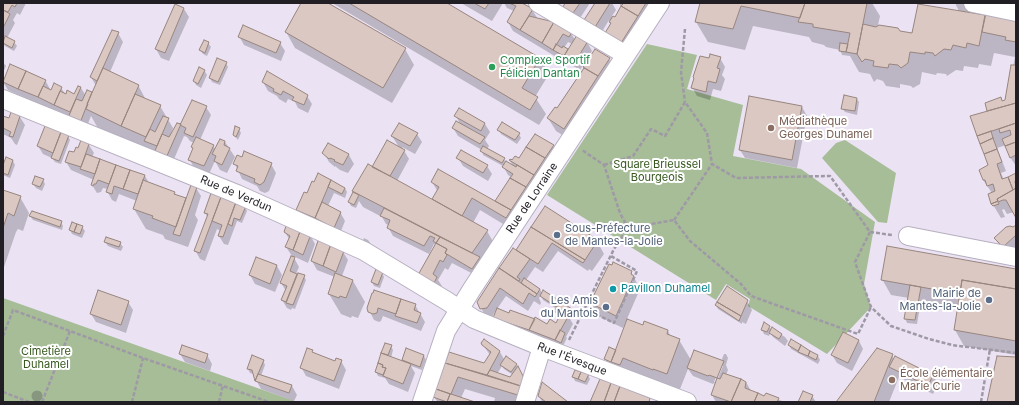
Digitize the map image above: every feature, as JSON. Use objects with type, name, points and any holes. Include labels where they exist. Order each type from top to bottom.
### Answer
[{"type":"street","points":[[538,3],[626,55]]},
{"type":"street","name":"Rue de Lorraine","points":[[422,402],[446,331],[660,3]]},
{"type":"street","points":[[972,3],[1016,12]]},
{"type":"street","name":"Rue de Verdun","points":[[3,99],[237,194],[364,251],[460,310]]},
{"type":"street","points":[[908,236],[927,233],[1016,257]]},
{"type":"street","name":"Rue l'Évesque","points":[[460,310],[474,319],[561,355],[687,402]]},
{"type":"street","points":[[525,402],[542,347]]},
{"type":"path","points":[[561,355],[586,309],[611,256],[628,228],[674,220],[712,164],[707,133],[685,102],[681,72],[685,29]]},
{"type":"path","points":[[604,165],[633,156],[651,129],[665,136],[685,102]]},
{"type":"path","points":[[570,141],[604,165],[620,213],[628,228]]},
{"type":"path","points":[[712,164],[736,178],[830,176],[870,232],[908,236]]},
{"type":"path","points":[[674,220],[690,241],[740,284],[751,296],[858,334],[871,307]]},
{"type":"path","points":[[870,232],[855,262],[871,307],[891,326],[929,340],[1016,353]]},
{"type":"path","points":[[586,309],[614,323],[637,271],[611,256]]},
{"type":"path","points":[[3,336],[13,310],[143,358],[269,402]]},
{"type":"path","points":[[42,402],[70,331]]},
{"type":"path","points":[[981,402],[990,349]]},
{"type":"path","points":[[132,402],[143,358]]},
{"type":"path","points":[[219,402],[223,385]]},
{"type":"path","points":[[3,392],[29,402]]},
{"type":"green space","name":"Square Brieussel Bourgeois","points":[[647,44],[697,55],[687,89],[743,105],[733,156],[801,169],[875,222],[864,284],[871,307],[827,354],[748,306],[750,299],[726,284],[716,300],[547,195]]},
{"type":"green space","points":[[845,140],[896,173],[887,223],[878,222],[822,158],[836,143]]},
{"type":"green space","name":"Cimetière Duhamel","points":[[3,298],[297,402],[3,402]]},
{"type":"building","points":[[3,3],[17,3],[15,7],[12,5],[8,12],[3,10]]},
{"type":"building","points":[[301,3],[328,3],[406,48],[383,88],[285,32]]},
{"type":"building","points":[[349,3],[447,3],[540,58],[522,88],[538,97],[530,110]]},
{"type":"building","points":[[474,3],[489,3],[485,9]]},
{"type":"building","points":[[509,3],[522,3],[533,9],[520,30],[507,22],[516,6]]},
{"type":"building","points":[[565,3],[580,3],[573,13],[563,7]]},
{"type":"building","points":[[595,3],[610,3],[595,27],[584,20]]},
{"type":"building","points":[[622,3],[646,3],[638,16],[621,6],[623,4]]},
{"type":"building","points":[[700,3],[805,3],[800,18],[741,6],[733,29],[695,22]]},
{"type":"building","points":[[805,3],[867,3],[857,54],[846,52],[850,33],[813,27],[813,24],[798,22]]},
{"type":"building","points":[[175,4],[184,8],[165,53],[155,49]]},
{"type":"building","points":[[918,4],[985,15],[979,46],[967,43],[966,48],[953,45],[951,50],[944,49],[935,56],[933,53],[925,52],[925,54],[910,52],[908,63],[901,68],[898,65],[889,64],[888,68],[873,66],[874,61],[865,59],[862,62],[857,54],[863,24],[876,27],[879,25],[898,28],[900,31],[912,33]]},
{"type":"building","points":[[621,6],[638,16],[621,43],[605,33],[611,23],[609,22],[613,16],[615,17]]},
{"type":"building","points":[[3,10],[10,14],[3,28]]},
{"type":"building","points":[[986,13],[1016,19],[1016,42],[1005,40],[1006,37],[982,32]]},
{"type":"building","points":[[529,16],[554,22],[542,43],[520,30]]},
{"type":"building","points":[[554,22],[572,32],[569,37],[563,34],[553,50],[542,43]]},
{"type":"building","points":[[243,25],[281,42],[276,53],[238,37]]},
{"type":"building","points":[[112,30],[119,32],[97,81],[90,77]]},
{"type":"building","points":[[577,35],[588,41],[575,62],[564,56]]},
{"type":"building","points":[[5,36],[15,41],[12,48],[3,43]]},
{"type":"building","points":[[204,40],[209,42],[205,53],[199,50]]},
{"type":"building","points":[[840,43],[848,44],[846,52],[839,51]]},
{"type":"building","points":[[556,44],[562,48],[563,46],[568,49],[564,56],[553,50]]},
{"type":"building","points":[[595,49],[610,58],[598,76],[583,67]]},
{"type":"building","points":[[710,54],[721,57],[717,68],[720,69],[716,83],[708,81],[706,92],[691,88],[700,56],[709,58]]},
{"type":"building","points":[[217,58],[227,62],[218,82],[209,78]]},
{"type":"building","points":[[10,64],[26,71],[18,89],[3,82]]},
{"type":"building","points":[[1011,65],[1016,65],[1016,103],[987,111],[985,103],[1001,97],[1002,101],[1005,100]]},
{"type":"building","points":[[199,67],[205,70],[198,84],[193,81]]},
{"type":"building","points":[[103,68],[139,85],[121,126],[86,109]]},
{"type":"building","points":[[584,68],[598,76],[564,129],[547,118],[555,107],[557,108]]},
{"type":"building","points":[[26,71],[46,80],[38,97],[18,89]]},
{"type":"building","points":[[267,71],[308,95],[304,105],[292,100],[294,97],[283,91],[281,95],[273,91],[274,89],[262,82]]},
{"type":"building","points":[[54,83],[62,87],[54,105],[38,97],[43,86],[51,90]]},
{"type":"building","points":[[78,86],[81,87],[70,112],[54,105],[60,91],[66,94],[67,90],[74,94]]},
{"type":"building","points":[[87,90],[92,92],[80,123],[68,118],[76,99],[82,101]]},
{"type":"building","points":[[135,94],[161,105],[146,137],[121,126]]},
{"type":"building","points":[[844,95],[857,98],[855,111],[841,109]]},
{"type":"building","name":"Médiathèque Georges Duhamel","points":[[749,96],[802,106],[792,160],[739,150]]},
{"type":"building","points":[[192,100],[207,106],[193,137],[184,133],[186,128],[180,125]]},
{"type":"building","points":[[1016,103],[1016,123],[977,136],[970,116]]},
{"type":"building","points":[[459,108],[485,123],[481,131],[454,116]]},
{"type":"building","points":[[11,112],[20,116],[13,137],[9,136],[11,132],[3,128],[3,116],[9,118]]},
{"type":"building","points":[[163,116],[169,118],[157,146],[144,141],[150,129],[155,132]]},
{"type":"building","points":[[456,121],[485,137],[480,144],[452,128]]},
{"type":"building","points":[[502,122],[520,133],[515,140],[497,130]]},
{"type":"building","points":[[177,123],[181,124],[166,158],[154,153],[162,134],[169,137]]},
{"type":"building","points":[[399,123],[418,133],[410,146],[391,136]]},
{"type":"building","points":[[1016,123],[1016,142],[1005,146],[1002,139],[1011,135],[1010,130],[1000,133],[999,129]]},
{"type":"building","points":[[45,126],[61,132],[53,153],[37,146]]},
{"type":"building","points":[[235,126],[240,128],[236,137],[233,135]]},
{"type":"building","points":[[991,131],[993,138],[980,144],[977,136]]},
{"type":"building","points":[[61,132],[69,135],[59,161],[51,158]]},
{"type":"building","points":[[535,134],[554,145],[545,158],[526,147]]},
{"type":"building","points":[[196,137],[214,145],[204,166],[188,160],[193,148],[191,147]]},
{"type":"building","points":[[993,138],[997,149],[984,154],[980,144]]},
{"type":"building","points":[[220,139],[225,141],[224,145],[230,148],[222,165],[214,161],[216,156],[212,154]]},
{"type":"building","points":[[81,140],[89,144],[81,167],[65,162],[69,151],[74,152],[76,147],[78,148]]},
{"type":"building","points":[[387,140],[405,150],[390,176],[372,167]]},
{"type":"building","points":[[1016,142],[1016,155],[1010,158],[1005,146]]},
{"type":"building","points":[[328,143],[349,154],[343,165],[334,161],[335,160],[329,159],[322,153]]},
{"type":"building","points":[[483,146],[505,158],[502,163],[480,151]]},
{"type":"building","points":[[526,147],[545,158],[534,175],[509,160],[512,160],[515,156],[519,158]]},
{"type":"building","points":[[997,149],[1002,162],[997,164],[1002,179],[1008,177],[1013,190],[997,199],[998,201],[991,204],[988,194],[995,191],[993,184],[987,186],[979,170],[988,165],[984,154]]},
{"type":"building","points":[[461,150],[488,165],[483,173],[456,158]]},
{"type":"building","points":[[244,151],[272,163],[264,182],[260,185],[254,182],[255,179],[236,171],[238,166],[233,164],[237,155],[242,157]]},
{"type":"building","points":[[86,154],[100,159],[95,174],[80,169]]},
{"type":"building","points":[[6,157],[13,160],[8,175],[3,173],[3,165]]},
{"type":"building","points":[[100,159],[116,165],[109,184],[98,180],[93,186],[91,185]]},
{"type":"building","points":[[506,161],[516,167],[517,165],[534,175],[526,187],[510,178],[513,174],[502,167]]},
{"type":"building","points":[[368,164],[488,230],[472,253],[352,191]]},
{"type":"building","points":[[116,165],[130,170],[123,189],[114,186],[112,194],[106,192]]},
{"type":"building","points":[[438,169],[511,210],[506,218],[472,198],[462,216],[432,199],[439,187],[431,182]]},
{"type":"building","points":[[130,170],[145,175],[138,194],[123,189]]},
{"type":"building","points":[[318,173],[331,180],[315,218],[296,210],[304,192],[307,193],[312,181],[314,182]]},
{"type":"building","points":[[1016,173],[1016,188],[1013,190],[1008,177]]},
{"type":"building","points":[[35,176],[44,179],[40,187],[32,184]]},
{"type":"building","points":[[510,178],[526,187],[511,210],[495,201]]},
{"type":"building","points":[[143,180],[175,192],[174,194],[186,198],[176,227],[152,218],[153,216],[133,209]]},
{"type":"building","points":[[331,180],[345,188],[342,194],[328,187]]},
{"type":"building","points":[[191,185],[197,187],[180,236],[173,234]]},
{"type":"building","points":[[1016,188],[1016,218],[1006,200],[998,202],[999,204],[993,206],[991,204],[998,201],[997,199]]},
{"type":"building","points":[[3,190],[21,196],[14,216],[8,213],[3,228]]},
{"type":"building","points":[[353,192],[359,195],[354,205],[348,202]]},
{"type":"building","points":[[211,193],[221,197],[200,253],[194,251],[208,214],[204,213]]},
{"type":"building","points":[[221,197],[236,202],[223,237],[218,236],[222,225],[212,221]]},
{"type":"building","points":[[236,202],[246,206],[240,220],[234,218],[232,226],[228,224]]},
{"type":"building","points":[[322,202],[341,212],[334,228],[315,218]]},
{"type":"building","points":[[545,206],[598,240],[585,260],[531,227]]},
{"type":"building","points":[[384,208],[440,237],[436,243],[433,241],[435,238],[430,236],[424,246],[387,228],[390,220],[380,216]]},
{"type":"building","points":[[32,211],[62,221],[60,227],[29,216]]},
{"type":"building","points":[[72,222],[77,224],[74,232],[69,230]]},
{"type":"building","points":[[287,223],[301,229],[293,250],[285,247],[290,236],[284,232]]},
{"type":"building","points":[[77,224],[83,226],[80,234],[74,232]]},
{"type":"building","points":[[1016,225],[1016,235],[1003,247],[994,238],[1006,227],[1013,227]]},
{"type":"building","points":[[531,227],[585,260],[583,263],[552,243],[538,264],[516,250]]},
{"type":"building","points":[[301,229],[311,234],[303,255],[293,250]]},
{"type":"building","points":[[106,237],[121,242],[119,247],[104,242]]},
{"type":"building","points":[[440,237],[480,257],[472,269],[445,253],[447,249],[436,243]]},
{"type":"building","points":[[319,238],[331,244],[323,266],[311,261]]},
{"type":"building","points":[[436,243],[447,249],[445,253],[447,255],[443,262],[440,260],[433,274],[437,277],[434,283],[418,275]]},
{"type":"building","points":[[331,244],[344,251],[336,272],[323,266]]},
{"type":"building","points":[[887,246],[1016,269],[1016,289],[962,280],[960,294],[881,280]]},
{"type":"building","points":[[513,248],[530,259],[517,277],[520,279],[519,281],[499,268]]},
{"type":"building","points":[[291,256],[295,257],[290,271],[297,274],[286,302],[281,300],[287,286],[280,283]]},
{"type":"building","points":[[256,257],[277,265],[270,284],[249,275]]},
{"type":"building","points":[[613,262],[632,271],[631,274],[634,276],[616,316],[590,303],[609,264],[612,265]]},
{"type":"building","points":[[499,268],[537,294],[535,297],[529,293],[523,304],[500,288],[487,308],[480,309],[477,302]]},
{"type":"building","points":[[376,269],[383,272],[378,285],[371,282]]},
{"type":"building","points":[[298,273],[305,275],[293,305],[286,303]]},
{"type":"building","points":[[335,273],[353,280],[346,298],[340,296],[339,298],[328,294]]},
{"type":"building","points":[[524,278],[540,289],[537,294],[521,283]]},
{"type":"building","points":[[962,280],[1016,289],[1016,341],[954,330]]},
{"type":"building","points":[[910,285],[921,287],[915,320],[904,319]]},
{"type":"building","points":[[727,286],[748,300],[741,316],[717,302]]},
{"type":"building","points":[[98,290],[129,301],[121,325],[90,314]]},
{"type":"building","points":[[374,290],[401,299],[396,314],[378,308],[377,313],[373,314],[368,312],[367,308]]},
{"type":"building","points":[[543,290],[572,309],[569,315],[540,296]]},
{"type":"building","points":[[401,299],[416,304],[414,310],[421,313],[417,323],[395,316]]},
{"type":"building","points":[[717,302],[741,316],[739,321],[715,305]]},
{"type":"building","points":[[557,307],[569,315],[555,340],[529,330],[535,317],[547,324],[550,319],[556,323],[560,315],[554,311]]},
{"type":"building","points":[[497,308],[509,313],[510,310],[535,319],[529,330],[493,318]]},
{"type":"building","points":[[627,319],[643,325],[644,321],[668,330],[667,334],[680,339],[667,374],[623,358],[620,365],[611,362]]},
{"type":"building","points":[[764,322],[770,326],[767,332],[761,330]]},
{"type":"building","points":[[772,327],[782,334],[779,339],[769,333]]},
{"type":"building","points":[[560,330],[565,333],[561,343],[555,340]]},
{"type":"building","points":[[843,332],[859,340],[848,363],[831,355]]},
{"type":"building","points":[[484,339],[500,351],[487,375],[445,363],[449,352],[484,363],[491,352],[482,345],[481,343]]},
{"type":"building","points":[[791,339],[801,345],[798,351],[788,345]]},
{"type":"building","points":[[385,343],[392,345],[388,355],[381,353]]},
{"type":"building","points":[[182,345],[208,354],[205,363],[179,354]]},
{"type":"building","points":[[801,345],[810,351],[808,356],[798,352]]},
{"type":"building","points":[[609,347],[616,350],[611,362],[604,359]]},
{"type":"building","points":[[307,348],[313,350],[312,352],[335,361],[336,358],[342,360],[334,381],[300,368]]},
{"type":"building","points":[[406,348],[424,355],[420,367],[402,360]]},
{"type":"building","points":[[877,348],[893,354],[874,402],[836,402]]},
{"type":"building","points":[[694,350],[724,361],[717,378],[687,368]]},
{"type":"building","points":[[810,351],[818,355],[816,360],[808,356]]},
{"type":"building","points":[[381,353],[411,364],[403,384],[383,376],[386,368],[382,367],[383,365],[378,363]]},
{"type":"building","points":[[252,355],[264,360],[255,381],[252,370],[247,369]]},
{"type":"building","points":[[506,356],[517,364],[511,372],[500,365]]},
{"type":"building","points":[[895,356],[933,375],[928,386],[889,367]]},
{"type":"building","points":[[997,356],[1016,357],[1016,402],[987,402]]},
{"type":"building","points":[[378,363],[383,365],[382,367],[386,368],[383,375],[375,372]]},
{"type":"building","points":[[445,363],[524,387],[521,396],[458,377],[451,394],[436,389]]},
{"type":"building","points":[[518,366],[523,376],[524,387],[487,375],[490,370],[510,377]]},
{"type":"building","points":[[575,370],[581,372],[578,379],[572,377]]},
{"type":"building","points":[[581,372],[589,374],[585,382],[578,379]]},
{"type":"building","points":[[723,373],[741,379],[731,402],[711,395],[717,378],[720,379]]},
{"type":"building","points":[[258,374],[292,385],[289,393],[255,381]]},
{"type":"building","points":[[600,379],[611,383],[604,402],[590,402]]},
{"type":"building","points":[[741,379],[746,382],[745,388],[758,393],[754,402],[731,402]]},
{"type":"building","points":[[542,382],[568,402],[546,402],[538,396]]},
{"type":"building","points":[[611,383],[620,386],[614,402],[604,402]]},
{"type":"building","points":[[620,386],[650,398],[649,402],[614,402]]},
{"type":"building","points":[[436,389],[450,394],[447,402],[433,397]]},
{"type":"building","points":[[803,391],[813,395],[810,402],[798,402]]},
{"type":"building","points":[[758,393],[764,396],[766,393],[779,398],[777,402],[754,402]]},
{"type":"building","points":[[451,394],[475,402],[447,402]]},
{"type":"place","name":"Complexe Sportif Félicien Dantan","points":[[492,67]]},
{"type":"place","name":"Médiathèque Georges Duhamel","points":[[771,128]]},
{"type":"place","name":"Sous-Préfecture de Mantes-la-Jolie","points":[[557,235]]},
{"type":"place","name":"Pavillon Duhamel","points":[[613,289]]},
{"type":"place","name":"Mairie de Mantes-la-Jolie","points":[[989,300]]},
{"type":"place","name":"Les Amis du Mantois","points":[[606,307]]},
{"type":"place","name":"École élémentaire Marie Curie","points":[[892,380]]}]
